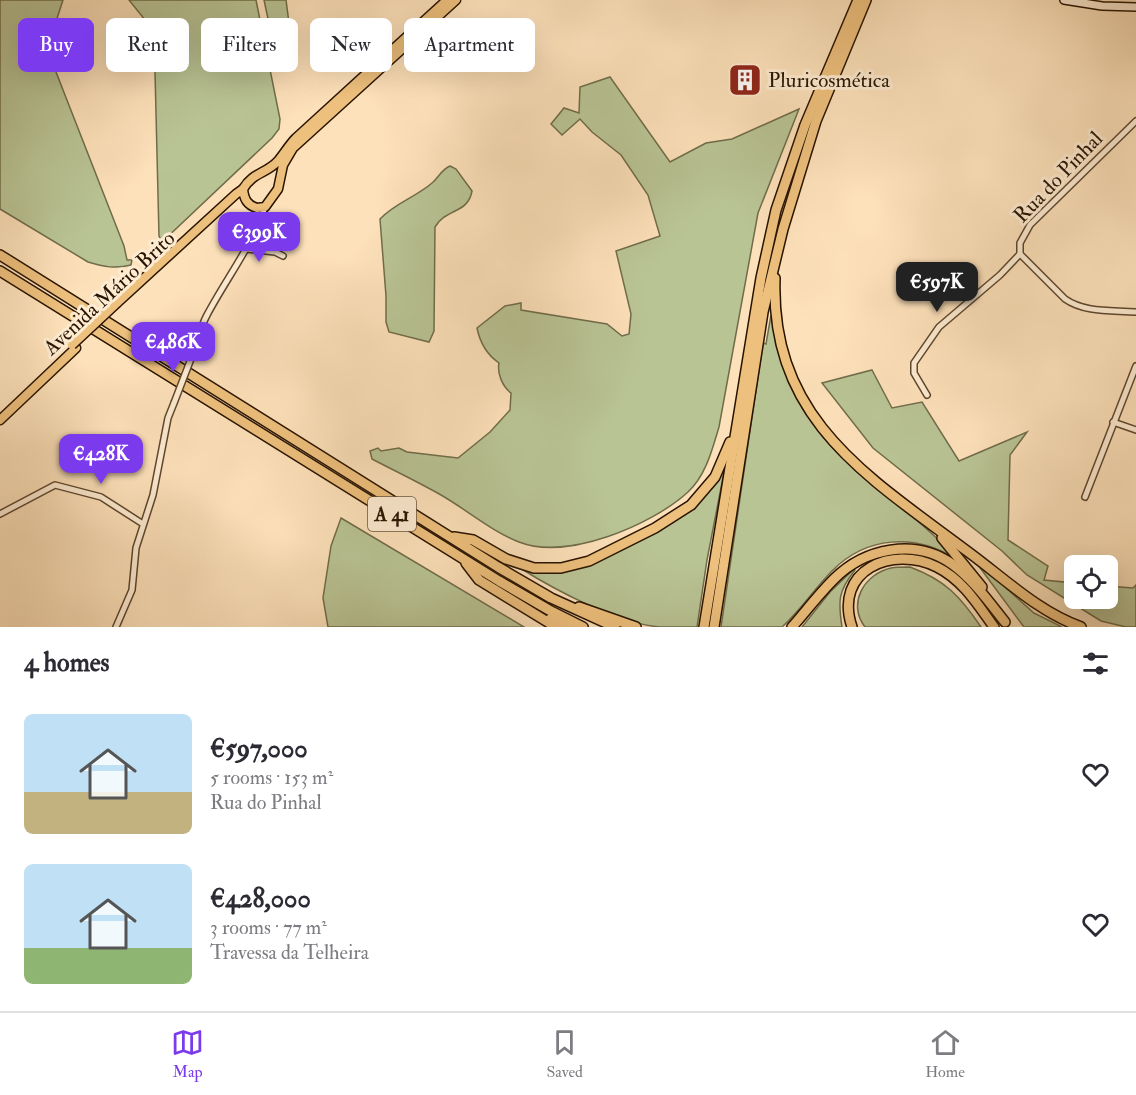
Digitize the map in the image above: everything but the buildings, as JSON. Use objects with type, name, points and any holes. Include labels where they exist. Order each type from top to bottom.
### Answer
[{"type":"highway","points":[[704,627],[769,239],[805,125],[858,0]]},
{"type":"highway","points":[[714,627],[763,312],[777,252],[808,144],[866,0]]},
{"type":"highway","points":[[777,252],[775,290],[778,332],[788,368],[803,401],[824,431],[840,450],[866,474],[927,523],[967,550],[1040,607],[1081,627]]},
{"type":"highway","name":"A 41","points":[[0,255],[449,537],[551,598],[615,627]]},
{"type":"highway","name":"A 41","points":[[0,271],[527,598],[583,627]]},
{"type":"highway","points":[[449,537],[473,540],[506,559],[534,568],[561,568],[589,561],[662,524],[700,497],[720,468],[737,422]]},
{"type":"highway","points":[[927,523],[965,564],[1007,624]]},
{"type":"highway","points":[[792,627],[836,577],[852,565],[874,554],[906,549],[931,554],[954,565],[1007,624]]},
{"type":"highway","points":[[464,559],[479,580],[556,627]]},
{"type":"highway","points":[[852,627],[848,604],[854,584],[868,568],[876,563],[901,559],[926,563],[948,573],[971,596],[994,627]]},
{"type":"highway","points":[[473,565],[482,579],[537,612],[568,627]]},
{"type":"highway","points":[[551,598],[636,627]]},
{"type":"main road","points":[[447,0],[296,138],[277,162],[252,177],[243,189],[247,202],[261,208],[275,193],[282,165],[293,148],[456,0]]},
{"type":"main road","points":[[1064,0],[1136,7]]},
{"type":"main road","points":[[265,170],[276,174],[280,180]]},
{"type":"main road","name":"Avenida Mário Brito","points":[[0,413],[243,189]]},
{"type":"main road","name":"Avenida Mário Brito","points":[[118,305],[225,210],[237,202],[247,202]]},
{"type":"main road","name":"Avenida Mário Brito","points":[[0,420],[74,346]]},
{"type":"street","name":"Rua do Pinhal","points":[[927,395],[914,373],[914,363],[939,327],[1000,275],[1020,254],[1020,243],[1030,225],[1136,121]]},
{"type":"street","points":[[116,627],[132,590],[134,562],[153,495],[168,417],[206,317],[260,222],[261,208]]},
{"type":"street","points":[[246,249],[275,252],[283,256]]},
{"type":"street","points":[[1020,254],[1072,304],[1091,309],[1136,312]]},
{"type":"street","points":[[1084,497],[1136,366]]},
{"type":"street","points":[[1113,422],[1136,430]]},
{"type":"street","points":[[0,514],[55,485],[101,497],[143,524]]},
{"type":"green space","points":[[0,0],[63,0],[57,18],[18,18],[18,72],[56,72],[124,246],[127,260],[132,260],[131,265],[110,267],[88,262],[0,209]]},
{"type":"green space","points":[[129,0],[256,0],[260,18],[201,18],[201,72],[271,72],[280,119],[279,129],[272,138],[162,242],[159,236],[155,72],[189,72],[189,18],[144,18]]},
{"type":"green space","points":[[264,0],[286,0],[288,18],[268,18]]},
{"type":"green space","points":[[610,77],[670,162],[706,143],[732,139],[799,109],[758,213],[719,427],[708,462],[699,478],[688,492],[672,504],[631,527],[584,543],[561,547],[539,547],[519,542],[499,532],[441,495],[372,459],[370,451],[378,448],[381,451],[399,448],[407,452],[458,458],[490,432],[510,410],[511,393],[501,379],[499,363],[484,348],[477,328],[505,306],[521,303],[521,310],[607,324],[622,336],[629,334],[631,314],[616,251],[660,236],[648,195],[621,155],[592,132],[580,119],[562,135],[551,124],[564,108],[579,113],[580,87]]},
{"type":"green space","points":[[450,166],[456,169],[472,191],[466,204],[445,217],[435,227],[434,331],[429,342],[389,332],[386,322],[380,219],[426,188]]},
{"type":"green space","points":[[771,315],[786,374],[810,420],[848,463],[936,537],[956,559],[924,545],[908,542],[875,545],[845,559],[782,627],[721,627],[763,343],[766,344]]},
{"type":"green space","points":[[872,370],[892,408],[922,402],[959,461],[1027,432],[1010,455],[1008,540],[1048,566],[1044,580],[1064,582],[1064,598],[1027,575],[1002,551],[873,448],[822,383]]},
{"type":"green space","points":[[724,467],[697,627],[660,627],[626,620],[569,596],[520,568],[557,571],[667,524]]},
{"type":"green space","points":[[341,518],[524,627],[328,627],[323,598],[331,546]]},
{"type":"green space","points":[[979,564],[1034,613],[1062,627],[1024,627]]},
{"type":"green space","points":[[910,567],[951,590],[981,627],[865,627],[860,618],[858,600],[866,583],[881,571]]},
{"type":"green space","points":[[854,569],[842,590],[840,610],[842,627],[802,627],[830,592]]},
{"type":"green space","points":[[1136,585],[1136,627],[1101,621],[1082,609],[1118,609],[1118,587],[1133,588]]},
{"type":"place","name":"Pluricosmética","points":[[745,80]]}]
